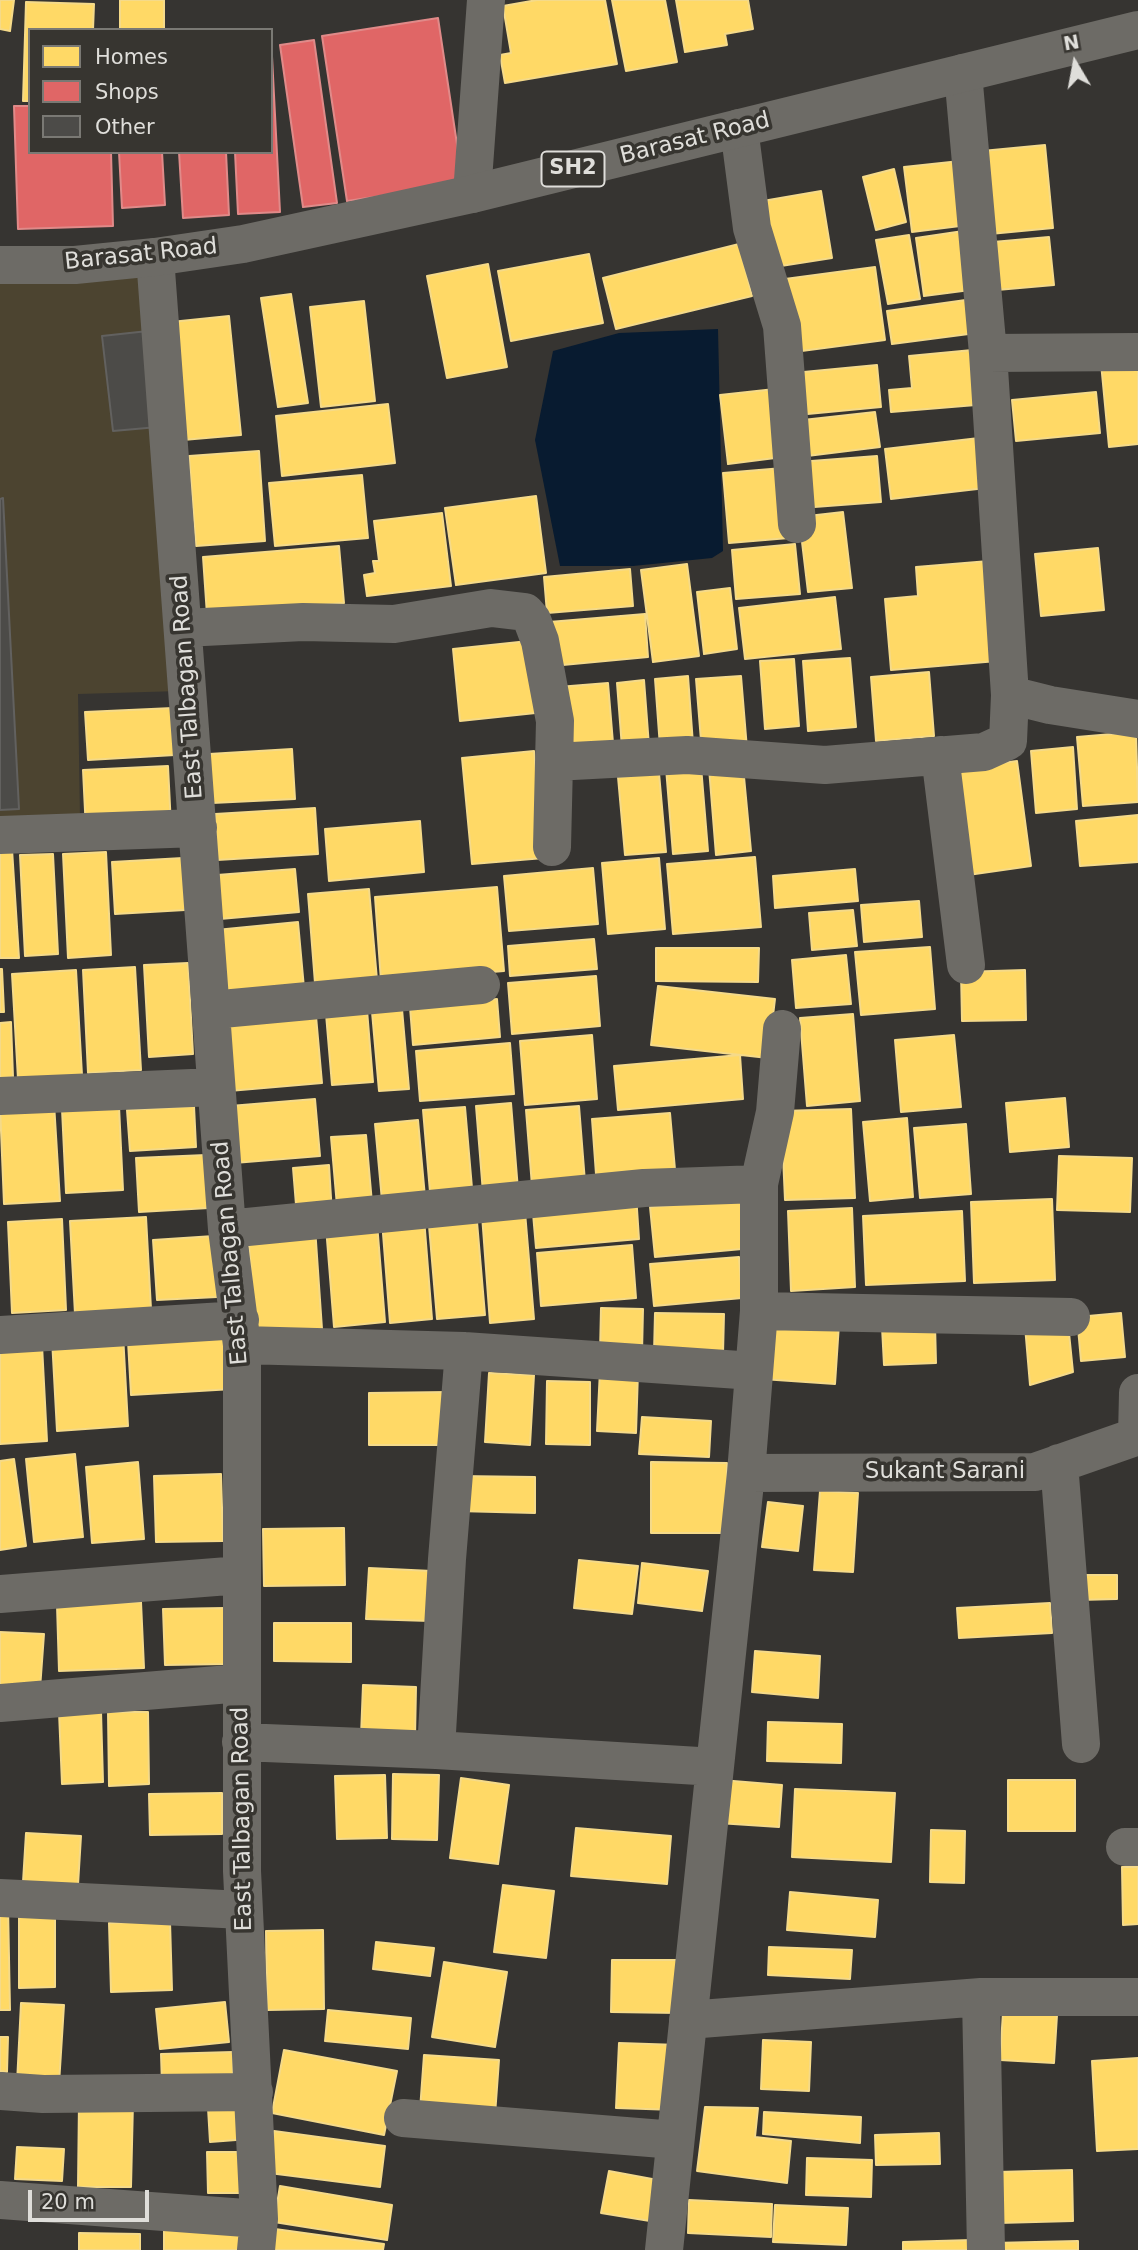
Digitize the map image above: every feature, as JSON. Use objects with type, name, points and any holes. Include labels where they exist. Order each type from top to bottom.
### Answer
[{"type":"street","points":[[472,194],[486,0]]},
{"type":"street","name":"Barasat Road","points":[[0,265],[75,265],[243,244],[472,194],[1138,30]]},
{"type":"street","points":[[554,762],[687,755],[825,765],[984,751],[1008,741],[1010,695],[988,353],[963,73]]},
{"type":"street","points":[[740,128],[752,228],[782,326],[797,524]]},
{"type":"street","name":"East Talbagan Road","points":[[155,257],[227,1229],[241,1332],[243,1910],[254,2092],[257,2234]]},
{"type":"street","points":[[988,353],[1138,352]]},
{"type":"street","points":[[184,628],[303,622],[394,624],[491,608],[525,612],[532,620],[540,641],[555,721],[552,847]]},
{"type":"street","points":[[1010,695],[1050,705],[1138,719]]},
{"type":"street","points":[[940,755],[966,965]]},
{"type":"street","points":[[0,835],[198,828]]},
{"type":"street","points":[[211,1010],[481,985]]},
{"type":"street","points":[[664,2250],[746,1473],[759,1311],[759,1184],[775,1112],[782,1029]]},
{"type":"street","points":[[0,1096],[216,1087]]},
{"type":"street","points":[[227,1229],[644,1188],[759,1184]]},
{"type":"street","points":[[759,1311],[1071,1317]]},
{"type":"street","points":[[0,1335],[241,1332],[754,1371]]},
{"type":"street","points":[[436,1750],[447,1559],[464,1351]]},
{"type":"street","points":[[1138,1393],[1138,1436]]},
{"type":"street","name":"Sukant Sarani","points":[[746,1473],[1035,1472],[1138,1436]]},
{"type":"street","points":[[1059,1464],[1081,1744]]},
{"type":"street","points":[[0,1594],[241,1575]]},
{"type":"street","points":[[0,1703],[242,1683]]},
{"type":"street","points":[[241,1742],[436,1750],[715,1767]]},
{"type":"street","points":[[0,1898],[243,1910]]},
{"type":"street","points":[[688,2020],[981,1997],[1138,1997]]},
{"type":"street","points":[[981,1997],[986,2250]]},
{"type":"street","points":[[0,2091],[43,2094],[254,2092]]},
{"type":"street","points":[[403,2118],[675,2140]]},
{"type":"street","points":[[0,2200],[257,2234]]},
{"type":"shaded area","points":[[152,262],[180,691],[78,694],[80,817],[0,819],[0,279]]},
{"type":"water","points":[[718,329],[723,551],[712,558],[633,566],[560,566],[535,440],[553,351],[619,333]]},
{"type":"building: Homes","points":[[0,0],[14,0],[10,31],[0,29]]},
{"type":"building: Homes","points":[[120,0],[164,0],[164,28],[120,28]]},
{"type":"building: Homes","points":[[537,0],[605,0],[617,64],[505,83],[500,55],[511,53],[503,6]]},
{"type":"building: Homes","points":[[612,0],[665,0],[677,62],[626,71]]},
{"type":"building: Homes","points":[[676,0],[748,0],[753,29],[725,34],[727,45],[685,52]]},
{"type":"building: Homes","points":[[26,2],[94,4],[93,28],[28,28],[28,101],[23,101]]},
{"type":"building: Homes","points":[[1045,145],[1053,228],[990,234],[982,151]]},
{"type":"building: Homes","points":[[960,161],[968,225],[912,232],[904,167]]},
{"type":"building: Homes","points":[[894,169],[906,222],[876,230],[863,177]]},
{"type":"building: Homes","points":[[821,191],[832,258],[768,268],[757,202]]},
{"type":"building: Homes","points":[[970,230],[978,289],[924,296],[916,238]]},
{"type":"building: Homes","points":[[909,235],[920,299],[888,304],[876,240]]},
{"type":"building: Homes","points":[[1049,237],[1054,285],[997,290],[993,242]]},
{"type":"building: Homes","points":[[739,244],[752,296],[616,329],[603,278]]},
{"type":"building: Homes","points":[[589,254],[603,323],[511,341],[498,271]]},
{"type":"building: Homes","points":[[488,264],[507,367],[447,378],[427,276]]},
{"type":"building: Homes","points":[[875,267],[885,340],[794,352],[785,279]]},
{"type":"building: Homes","points":[[291,294],[308,403],[278,407],[261,298]]},
{"type":"building: Homes","points":[[980,298],[984,332],[892,344],[887,311]]},
{"type":"building: Homes","points":[[364,301],[375,401],[321,407],[310,307]]},
{"type":"building: Homes","points":[[229,316],[241,435],[183,440],[171,322]]},
{"type":"building: Homes","points":[[983,349],[988,404],[891,412],[889,390],[912,388],[909,356]]},
{"type":"building: Homes","points":[[1138,359],[1138,444],[1109,447],[1101,363]]},
{"type":"building: Homes","points":[[877,365],[881,407],[797,415],[793,373]]},
{"type":"building: Homes","points":[[784,388],[791,456],[728,464],[720,395]]},
{"type":"building: Homes","points":[[1096,392],[1100,433],[1016,441],[1012,400]]},
{"type":"building: Homes","points":[[388,404],[395,463],[282,476],[276,416]]},
{"type":"building: Homes","points":[[875,412],[880,447],[799,457],[794,421]]},
{"type":"building: Homes","points":[[979,438],[986,488],[891,499],[885,449]]},
{"type":"building: Homes","points":[[259,451],[265,541],[196,546],[189,456]]},
{"type":"building: Homes","points":[[877,456],[881,502],[801,508],[798,462]]},
{"type":"building: Homes","points":[[783,468],[789,538],[729,543],[723,473]]},
{"type":"building: Homes","points":[[362,475],[368,538],[275,546],[269,483]]},
{"type":"building: Homes","points":[[536,496],[546,573],[456,585],[445,508]]},
{"type":"building: Homes","points":[[843,512],[852,588],[808,592],[799,517]]},
{"type":"building: Homes","points":[[442,513],[451,586],[367,596],[364,575],[375,573],[373,561],[379,561],[374,521]]},
{"type":"building: Homes","points":[[795,544],[800,594],[736,599],[732,550]]},
{"type":"building: Homes","points":[[339,546],[344,603],[207,615],[203,557]]},
{"type":"building: Homes","points":[[1098,548],[1104,610],[1041,616],[1035,554]]},
{"type":"building: Homes","points":[[989,561],[997,661],[891,670],[885,599],[918,596],[916,567]]},
{"type":"building: Homes","points":[[687,564],[699,656],[653,662],[641,570]]},
{"type":"building: Homes","points":[[630,569],[633,606],[547,613],[544,577]]},
{"type":"building: Homes","points":[[730,588],[737,649],[704,654],[697,592]]},
{"type":"building: Homes","points":[[835,597],[841,649],[745,659],[739,608]]},
{"type":"building: Homes","points":[[645,614],[648,657],[552,666],[549,622]]},
{"type":"building: Homes","points":[[538,640],[545,712],[460,721],[453,649]]},
{"type":"building: Homes","points":[[850,658],[856,727],[808,731],[803,661]]},
{"type":"building: Homes","points":[[794,659],[799,726],[765,729],[760,661]]},
{"type":"building: Homes","points":[[929,672],[934,736],[876,741],[871,677]]},
{"type":"building: Homes","points":[[688,676],[693,744],[660,747],[655,679]]},
{"type":"building: Homes","points":[[741,676],[747,749],[702,753],[696,679]]},
{"type":"building: Homes","points":[[644,680],[649,746],[622,748],[617,683]]},
{"type":"building: Homes","points":[[608,683],[614,755],[564,759],[558,687]]},
{"type":"building: Homes","points":[[173,708],[175,755],[88,760],[85,712]]},
{"type":"building: Homes","points":[[1136,732],[1138,802],[1083,806],[1077,737]]},
{"type":"building: Homes","points":[[1073,747],[1077,809],[1036,813],[1031,751]]},
{"type":"building: Homes","points":[[292,749],[295,799],[212,803],[209,754]]},
{"type":"building: Homes","points":[[534,751],[544,858],[472,864],[462,758]]},
{"type":"building: Homes","points":[[1017,761],[1031,866],[968,875],[954,769]]},
{"type":"building: Homes","points":[[168,766],[171,826],[86,831],[83,770]]},
{"type":"building: Homes","points":[[701,766],[708,851],[673,854],[666,768]]},
{"type":"building: Homes","points":[[743,766],[751,851],[716,855],[709,768]]},
{"type":"building: Homes","points":[[659,773],[666,852],[625,855],[618,777]]},
{"type":"building: Homes","points":[[315,808],[318,854],[217,860],[215,814]]},
{"type":"building: Homes","points":[[1138,815],[1138,862],[1080,866],[1076,821]]},
{"type":"building: Homes","points":[[420,821],[424,872],[329,881],[325,829]]},
{"type":"building: Homes","points":[[0,849],[12,849],[19,958],[0,958]]},
{"type":"building: Homes","points":[[106,852],[111,955],[68,958],[63,854]]},
{"type":"building: Homes","points":[[53,854],[58,954],[25,956],[20,855]]},
{"type":"building: Homes","points":[[755,857],[761,927],[673,934],[667,864]]},
{"type":"building: Homes","points":[[183,858],[185,910],[115,914],[112,862]]},
{"type":"building: Homes","points":[[659,858],[665,929],[608,934],[602,863]]},
{"type":"building: Homes","points":[[593,868],[598,924],[509,931],[504,876]]},
{"type":"building: Homes","points":[[295,869],[299,912],[220,919],[217,875]]},
{"type":"building: Homes","points":[[855,869],[858,901],[775,908],[773,876]]},
{"type":"building: Homes","points":[[497,887],[504,971],[381,981],[375,897]]},
{"type":"building: Homes","points":[[369,889],[378,991],[316,996],[308,894]]},
{"type":"building: Homes","points":[[919,901],[922,937],[864,942],[861,905]]},
{"type":"building: Homes","points":[[853,910],[857,946],[812,950],[809,913]]},
{"type":"building: Homes","points":[[298,922],[304,988],[221,995],[216,930]]},
{"type":"building: Homes","points":[[594,939],[597,969],[510,976],[508,946]]},
{"type":"building: Homes","points":[[930,947],[935,1009],[861,1015],[855,952]]},
{"type":"building: Homes","points":[[656,948],[759,948],[758,982],[656,981]]},
{"type":"building: Homes","points":[[846,955],[851,1004],[796,1008],[792,960]]},
{"type":"building: Homes","points":[[188,963],[193,1054],[149,1057],[144,965]]},
{"type":"building: Homes","points":[[135,967],[141,1070],[88,1073],[83,970]]},
{"type":"building: Homes","points":[[2,969],[4,1012],[0,1012]]},
{"type":"building: Homes","points":[[76,970],[82,1075],[18,1079],[12,974]]},
{"type":"building: Homes","points":[[1025,970],[1026,1020],[962,1021],[961,972]]},
{"type":"building: Homes","points":[[596,976],[600,1026],[512,1034],[508,983]]},
{"type":"building: Homes","points":[[658,986],[775,999],[768,1058],[651,1045]]},
{"type":"building: Homes","points":[[497,999],[500,1037],[413,1045],[410,1007]]},
{"type":"building: Homes","points":[[402,1009],[409,1089],[379,1091],[372,1012]]},
{"type":"building: Homes","points":[[367,1010],[373,1082],[332,1085],[326,1014]]},
{"type":"building: Homes","points":[[853,1014],[860,1101],[807,1106],[800,1018]]},
{"type":"building: Homes","points":[[316,1016],[322,1083],[229,1091],[223,1024]]},
{"type":"building: Homes","points":[[11,1022],[13,1077],[0,1078],[0,1023]]},
{"type":"building: Homes","points":[[592,1035],[597,1099],[525,1105],[520,1041]]},
{"type":"building: Homes","points":[[954,1035],[961,1107],[901,1112],[895,1040]]},
{"type":"building: Homes","points":[[510,1043],[514,1094],[420,1101],[416,1051]]},
{"type":"building: Homes","points":[[740,1055],[743,1099],[618,1110],[614,1066]]},
{"type":"building: Homes","points":[[1065,1098],[1069,1147],[1010,1152],[1006,1103]]},
{"type":"building: Homes","points":[[315,1099],[320,1156],[234,1163],[230,1106]]},
{"type":"building: Homes","points":[[54,1103],[60,1201],[4,1204],[0,1106]]},
{"type":"building: Homes","points":[[511,1103],[518,1190],[483,1193],[476,1106]]},
{"type":"building: Homes","points":[[119,1106],[123,1190],[66,1193],[62,1109]]},
{"type":"building: Homes","points":[[194,1106],[196,1147],[130,1151],[127,1110]]},
{"type":"building: Homes","points":[[579,1106],[585,1182],[532,1186],[526,1110]]},
{"type":"building: Homes","points":[[465,1107],[472,1188],[430,1192],[423,1110]]},
{"type":"building: Homes","points":[[851,1109],[855,1198],[785,1200],[781,1111]]},
{"type":"building: Homes","points":[[670,1113],[676,1181],[597,1188],[592,1119]]},
{"type":"building: Homes","points":[[907,1118],[913,1197],[870,1201],[863,1122]]},
{"type":"building: Homes","points":[[418,1120],[425,1197],[382,1201],[375,1124]]},
{"type":"building: Homes","points":[[966,1124],[971,1194],[920,1198],[914,1128]]},
{"type":"building: Homes","points":[[366,1135],[372,1203],[337,1206],[331,1137]]},
{"type":"building: Homes","points":[[206,1155],[209,1208],[139,1212],[136,1158]]},
{"type":"building: Homes","points":[[1059,1156],[1132,1158],[1130,1212],[1057,1210]]},
{"type":"building: Homes","points":[[329,1165],[332,1214],[297,1217],[293,1168]]},
{"type":"building: Homes","points":[[636,1194],[639,1239],[536,1248],[532,1202]]},
{"type":"building: Homes","points":[[749,1199],[753,1248],[655,1257],[650,1207]]},
{"type":"building: Homes","points":[[1052,1199],[1055,1280],[974,1283],[971,1202]]},
{"type":"building: Homes","points":[[852,1208],[855,1287],[791,1291],[788,1211]]},
{"type":"building: Homes","points":[[476,1210],[485,1315],[437,1319],[428,1214]]},
{"type":"building: Homes","points":[[962,1211],[965,1281],[866,1285],[863,1216]]},
{"type":"building: Homes","points":[[525,1212],[534,1319],[490,1323],[482,1215]]},
{"type":"building: Homes","points":[[146,1217],[151,1309],[75,1314],[70,1221]]},
{"type":"building: Homes","points":[[424,1218],[432,1319],[390,1323],[382,1221]]},
{"type":"building: Homes","points":[[62,1219],[66,1310],[12,1313],[8,1222]]},
{"type":"building: Homes","points":[[377,1223],[385,1322],[334,1327],[326,1227]]},
{"type":"building: Homes","points":[[315,1227],[322,1329],[256,1334],[248,1233]]},
{"type":"building: Homes","points":[[214,1236],[217,1297],[157,1300],[153,1240]]},
{"type":"building: Homes","points":[[632,1245],[636,1298],[541,1306],[537,1253]]},
{"type":"building: Homes","points":[[739,1257],[742,1298],[654,1306],[650,1264]]},
{"type":"building: Homes","points":[[601,1308],[643,1309],[642,1353],[600,1353]]},
{"type":"building: Homes","points":[[655,1313],[724,1314],[723,1354],[654,1353]]},
{"type":"building: Homes","points":[[1121,1313],[1125,1357],[1081,1361],[1077,1317]]},
{"type":"building: Homes","points":[[765,1319],[839,1324],[835,1384],[762,1379]]},
{"type":"building: Homes","points":[[1068,1323],[1073,1372],[1030,1385],[1025,1326]]},
{"type":"building: Homes","points":[[935,1324],[936,1363],[884,1365],[882,1327]]},
{"type":"building: Homes","points":[[123,1334],[128,1426],[57,1431],[52,1339]]},
{"type":"building: Homes","points":[[230,1335],[233,1389],[131,1395],[128,1341]]},
{"type":"building: Homes","points":[[42,1345],[47,1441],[0,1444],[0,1347]]},
{"type":"building: Homes","points":[[600,1370],[638,1372],[636,1433],[597,1431]]},
{"type":"building: Homes","points":[[489,1373],[534,1375],[530,1445],[485,1442]]},
{"type":"building: Homes","points":[[547,1381],[590,1382],[590,1445],[546,1444]]},
{"type":"building: Homes","points":[[448,1392],[448,1445],[369,1445],[369,1393]]},
{"type":"building: Homes","points":[[642,1417],[711,1421],[709,1457],[639,1454]]},
{"type":"building: Homes","points":[[75,1454],[83,1537],[34,1542],[26,1459]]},
{"type":"building: Homes","points":[[14,1459],[26,1546],[0,1550],[0,1461]]},
{"type":"building: Homes","points":[[138,1462],[144,1539],[92,1543],[86,1467]]},
{"type":"building: Homes","points":[[651,1462],[727,1463],[727,1533],[651,1533]]},
{"type":"building: Homes","points":[[221,1474],[223,1541],[156,1542],[154,1476]]},
{"type":"building: Homes","points":[[459,1476],[535,1477],[535,1513],[457,1511]]},
{"type":"building: Homes","points":[[820,1491],[858,1493],[853,1572],[814,1570]]},
{"type":"building: Homes","points":[[768,1502],[803,1506],[798,1551],[762,1547]]},
{"type":"building: Homes","points":[[344,1528],[345,1585],[264,1586],[263,1529]]},
{"type":"building: Homes","points":[[579,1560],[638,1566],[632,1614],[574,1608]]},
{"type":"building: Homes","points":[[642,1563],[708,1571],[702,1611],[638,1603]]},
{"type":"building: Homes","points":[[369,1568],[432,1571],[430,1621],[366,1619]]},
{"type":"building: Homes","points":[[1079,1575],[1117,1575],[1117,1599],[1079,1600]]},
{"type":"building: Homes","points":[[141,1602],[144,1668],[59,1671],[57,1605]]},
{"type":"building: Homes","points":[[1050,1603],[1052,1633],[959,1638],[957,1608]]},
{"type":"building: Homes","points":[[225,1608],[226,1664],[165,1665],[163,1609]]},
{"type":"building: Homes","points":[[274,1623],[351,1623],[351,1662],[274,1661]]},
{"type":"building: Homes","points":[[0,1632],[44,1634],[40,1689],[0,1687]]},
{"type":"building: Homes","points":[[755,1651],[820,1656],[818,1698],[752,1692]]},
{"type":"building: Homes","points":[[363,1685],[416,1687],[415,1738],[361,1736]]},
{"type":"building: Homes","points":[[101,1711],[103,1782],[62,1784],[59,1712]]},
{"type":"building: Homes","points":[[108,1712],[148,1712],[149,1784],[109,1786]]},
{"type":"building: Homes","points":[[768,1722],[842,1724],[841,1763],[767,1761]]},
{"type":"building: Homes","points":[[393,1774],[439,1775],[437,1840],[392,1839]]},
{"type":"building: Homes","points":[[385,1775],[387,1838],[337,1839],[335,1776]]},
{"type":"building: Homes","points":[[461,1778],[509,1785],[498,1864],[450,1858]]},
{"type":"building: Homes","points":[[721,1780],[782,1785],[779,1827],[718,1823]]},
{"type":"building: Homes","points":[[1008,1780],[1075,1780],[1075,1831],[1008,1831]]},
{"type":"building: Homes","points":[[795,1789],[895,1793],[891,1862],[792,1857]]},
{"type":"building: Homes","points":[[222,1793],[222,1834],[150,1835],[149,1794]]},
{"type":"building: Homes","points":[[576,1828],[671,1836],[667,1884],[571,1876]]},
{"type":"building: Homes","points":[[931,1830],[965,1831],[964,1883],[930,1882]]},
{"type":"building: Homes","points":[[26,1833],[81,1836],[78,1885],[23,1882]]},
{"type":"building: Homes","points":[[1122,1867],[1138,1867],[1138,1924],[1123,1925]]},
{"type":"building: Homes","points":[[503,1885],[554,1891],[546,1958],[494,1952]]},
{"type":"building: Homes","points":[[790,1892],[878,1900],[875,1937],[787,1930]]},
{"type":"building: Homes","points":[[0,1905],[8,1905],[10,2010],[0,2010]]},
{"type":"building: Homes","points":[[19,1907],[55,1908],[55,1987],[19,1988]]},
{"type":"building: Homes","points":[[170,1921],[172,1990],[111,1992],[109,1923]]},
{"type":"building: Homes","points":[[323,1930],[324,2009],[267,2010],[266,1931]]},
{"type":"building: Homes","points":[[376,1942],[434,1948],[430,1976],[373,1969]]},
{"type":"building: Homes","points":[[769,1947],[852,1950],[850,1979],[768,1975]]},
{"type":"building: Homes","points":[[612,1960],[679,1960],[679,2013],[611,2012]]},
{"type":"building: Homes","points":[[444,1962],[507,1972],[495,2047],[432,2037]]},
{"type":"building: Homes","points":[[225,2002],[229,2042],[160,2049],[156,2009]]},
{"type":"building: Homes","points":[[21,2003],[64,2005],[59,2084],[17,2083]]},
{"type":"building: Homes","points":[[328,2010],[411,2018],[408,2049],[325,2041]]},
{"type":"building: Homes","points":[[1003,2012],[1057,2015],[1054,2063],[1000,2060]]},
{"type":"building: Homes","points":[[0,2037],[8,2037],[7,2072],[0,2071]]},
{"type":"building: Homes","points":[[763,2040],[811,2042],[809,2091],[761,2089]]},
{"type":"building: Homes","points":[[619,2043],[679,2045],[676,2110],[616,2108]]},
{"type":"building: Homes","points":[[284,2050],[397,2071],[384,2135],[272,2113]]},
{"type":"building: Homes","points":[[233,2052],[233,2084],[162,2085],[161,2054]]},
{"type":"building: Homes","points":[[424,2055],[499,2060],[495,2115],[420,2110]]},
{"type":"building: Homes","points":[[1138,2058],[1138,2149],[1097,2151],[1092,2061]]},
{"type":"building: Homes","points":[[79,2101],[133,2102],[131,2187],[78,2187]]},
{"type":"building: Homes","points":[[247,2105],[249,2139],[210,2142],[208,2108]]},
{"type":"building: Homes","points":[[705,2107],[758,2108],[755,2137],[791,2141],[787,2183],[697,2171]]},
{"type":"building: Homes","points":[[764,2112],[861,2117],[860,2143],[763,2134]]},
{"type":"building: Homes","points":[[274,2131],[385,2146],[380,2187],[269,2173]]},
{"type":"building: Homes","points":[[939,2133],[940,2164],[876,2165],[875,2135]]},
{"type":"building: Homes","points":[[17,2147],[64,2149],[62,2181],[15,2179]]},
{"type":"building: Homes","points":[[207,2152],[246,2152],[246,2193],[208,2193]]},
{"type":"building: Homes","points":[[807,2158],[872,2160],[871,2197],[806,2195]]},
{"type":"building: Homes","points":[[1072,2170],[1073,2221],[998,2223],[997,2172]]},
{"type":"building: Homes","points":[[609,2171],[663,2181],[656,2222],[601,2213]]},
{"type":"building: Homes","points":[[280,2186],[392,2205],[387,2240],[274,2222]]},
{"type":"building: Homes","points":[[689,2200],[772,2204],[771,2237],[688,2233]]},
{"type":"building: Homes","points":[[775,2205],[848,2208],[846,2245],[773,2242]]},
{"type":"building: Homes","points":[[164,2222],[248,2223],[247,2250],[164,2250]]},
{"type":"building: Homes","points":[[275,2229],[384,2244],[383,2250],[272,2250]]},
{"type":"building: Homes","points":[[79,2233],[140,2234],[140,2250],[79,2250]]},
{"type":"building: Homes","points":[[972,2240],[972,2250],[903,2250],[903,2242]]},
{"type":"building: Homes","points":[[1078,2241],[1078,2250],[993,2250],[993,2243]]},
{"type":"building: Shops","points":[[438,18],[463,184],[347,201],[322,36]]},
{"type":"building: Shops","points":[[314,40],[337,203],[303,207],[280,45]]},
{"type":"building: Shops","points":[[273,76],[280,212],[238,214],[235,154],[273,154]]},
{"type":"building: Shops","points":[[14,106],[28,106],[28,154],[111,154],[113,226],[18,229]]},
{"type":"building: Shops","points":[[119,154],[162,154],[165,205],[122,208]]},
{"type":"building: Shops","points":[[179,154],[226,154],[229,215],[183,218]]},
{"type":"building: Other","points":[[148,331],[158,427],[113,431],[102,336]]},
{"type":"building: Other","points":[[3,498],[19,809],[0,810],[0,499]]}]
